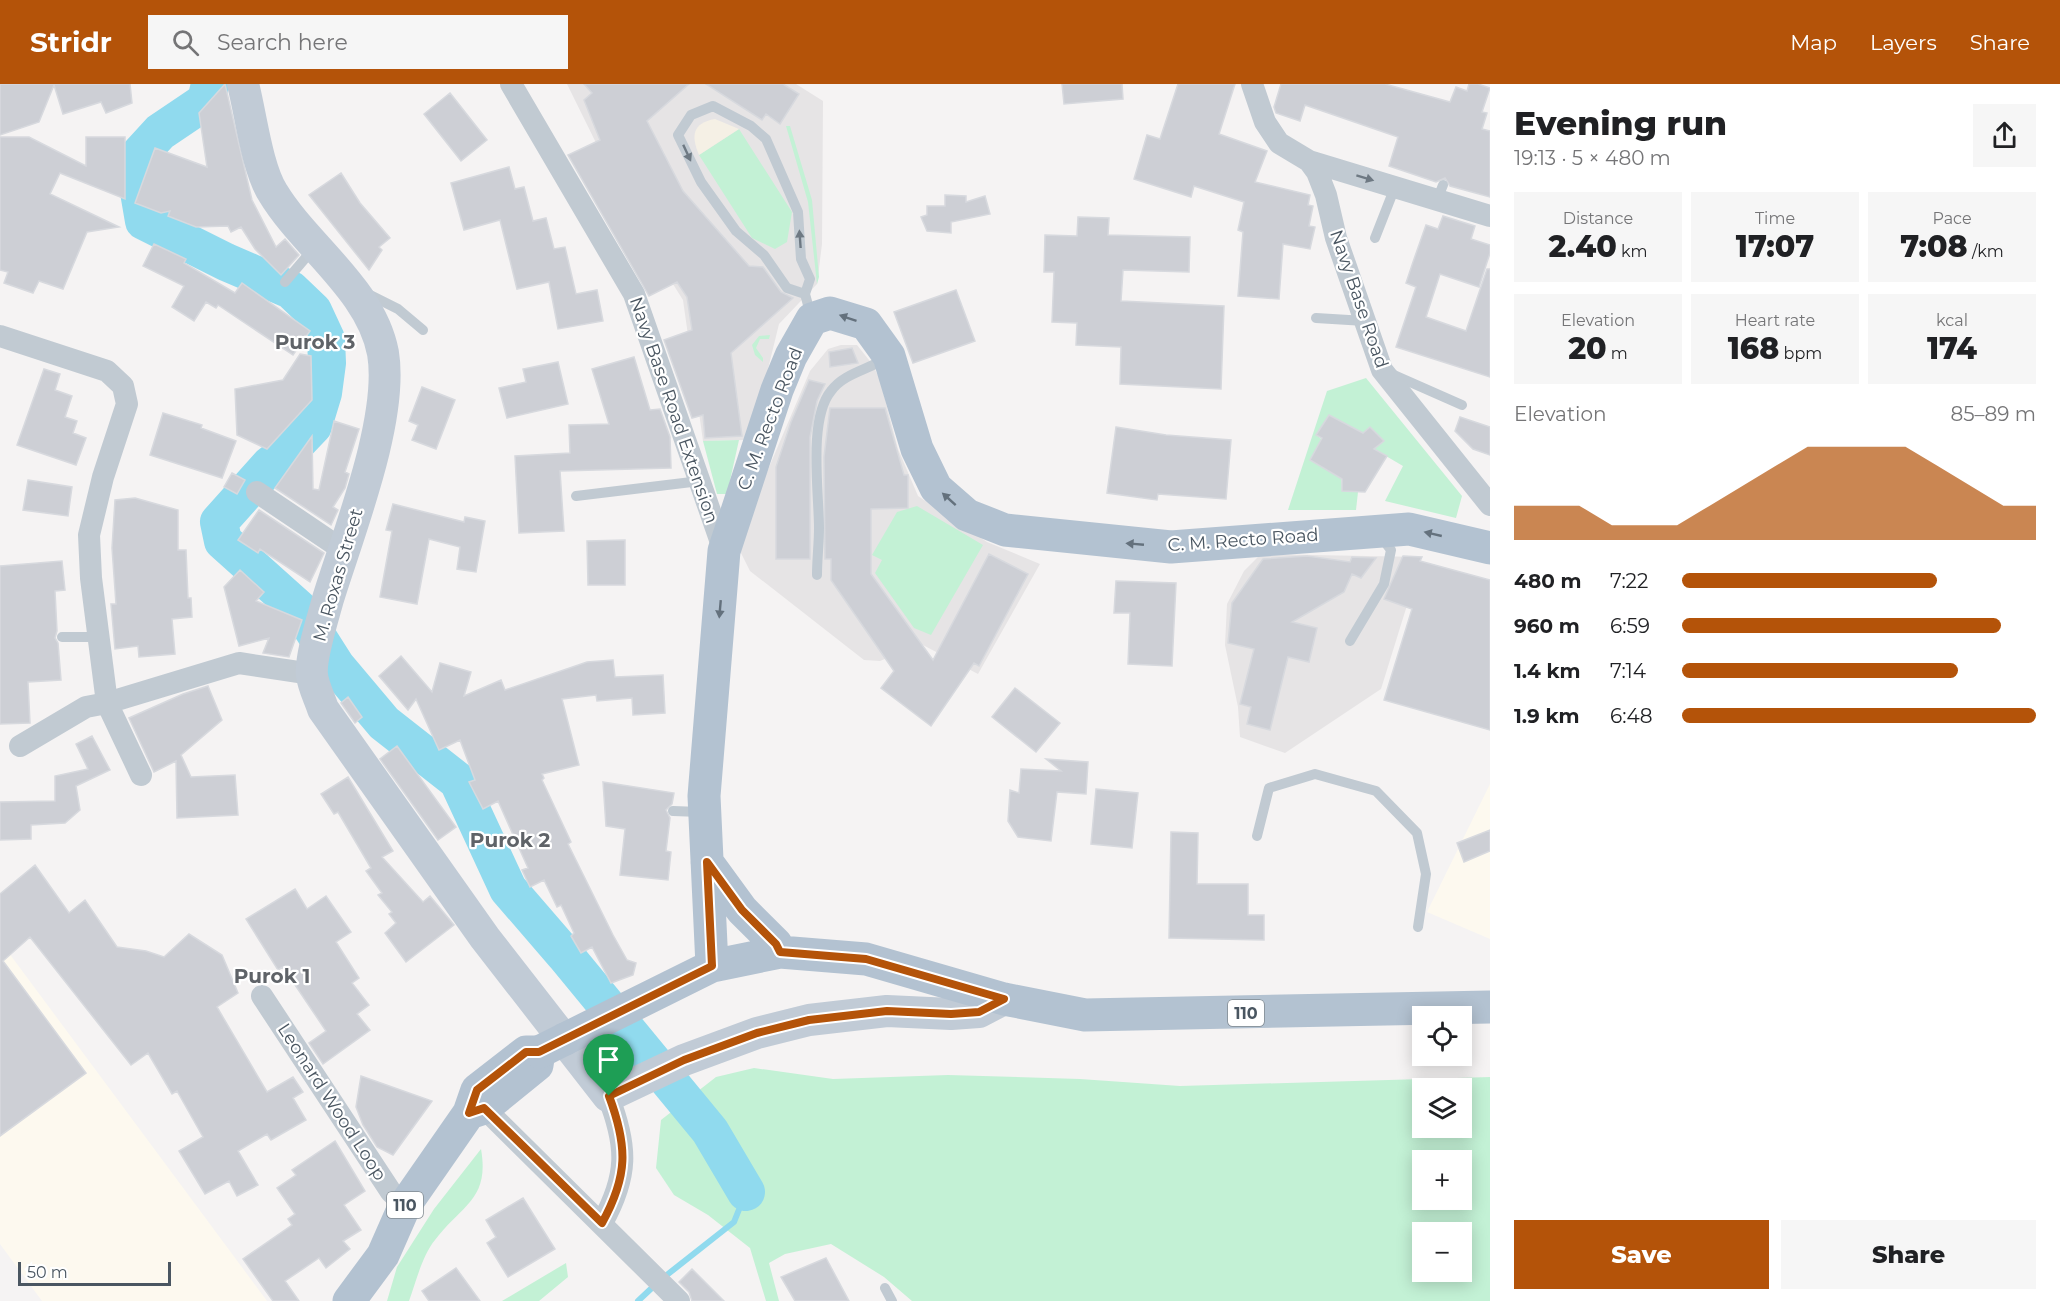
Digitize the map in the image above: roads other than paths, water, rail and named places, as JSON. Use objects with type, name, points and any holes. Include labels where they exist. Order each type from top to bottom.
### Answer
[{"type":"main road","name":"M. Roxas Street","points":[[243,84],[263,173],[271,191],[348,285],[374,329],[382,351],[385,377],[377,434],[324,615],[312,674],[323,709],[399,821],[485,938],[609,1096]]},
{"type":"main road","name":"C. M. Recto Road","points":[[710,968],[707,862],[689,812],[724,551],[777,390],[809,307],[866,324],[889,356],[917,449],[936,488],[967,515],[1005,530],[1171,547],[1409,529],[1490,548]]},
{"type":"main road","points":[[707,862],[742,910],[776,944],[780,952]]},
{"type":"main road","name":"110","points":[[349,1301],[383,1255],[405,1205],[476,1111],[477,1090],[526,1052],[539,1052],[710,968],[780,952],[866,959],[1004,999],[1085,1015],[1490,1007]]},
{"type":"main road","points":[[609,1096],[637,1080],[684,1060],[757,1033],[809,1020],[887,1011],[951,1014],[979,1012],[1004,999]]},
{"type":"street","name":"Navy Base Road Extension","points":[[511,84],[634,294],[724,551]]},
{"type":"street","points":[[1252,84],[1265,122],[1279,143],[1309,161],[1395,187],[1440,193],[1490,216]]},
{"type":"street","name":"Navy Base Road","points":[[1309,161],[1317,172],[1326,195],[1336,238],[1382,370],[1490,505]]},
{"type":"street","points":[[0,336],[107,371],[123,386],[127,404],[103,477],[89,535],[91,578],[107,703],[141,775]]},
{"type":"street","points":[[257,492],[343,550]]},
{"type":"street","points":[[20,746],[86,707],[107,703],[239,663],[312,674]]},
{"type":"street","name":"Leonard Wood Loop","points":[[262,996],[392,1192],[405,1205]]},
{"type":"street","name":"M. Roxas Street","points":[[602,1223],[618,1193],[623,1171],[620,1135],[609,1096]]},
{"type":"street","points":[[476,1111],[602,1223],[679,1301]]},
{"type":"lane","points":[[713,106],[751,126],[766,139],[798,212],[801,259],[810,279],[809,307],[787,288],[764,255],[736,231],[701,182],[678,135],[691,115],[713,106]]},
{"type":"lane","points":[[1375,238],[1395,187]]},
{"type":"lane","points":[[285,282],[316,246]]},
{"type":"lane","points":[[348,285],[398,309],[423,330]]},
{"type":"lane","points":[[1316,318],[1365,321]]},
{"type":"lane","points":[[817,574],[819,530],[816,465],[818,428],[822,410],[830,392],[842,379],[889,356]]},
{"type":"lane","points":[[1382,370],[1462,405]]},
{"type":"lane","points":[[576,496],[700,481]]},
{"type":"lane","points":[[1350,641],[1384,584],[1391,550],[1375,530]]},
{"type":"lane","points":[[62,637],[99,637]]},
{"type":"lane","points":[[1257,836],[1269,788],[1315,774],[1376,791],[1417,833],[1426,874],[1418,927]]},
{"type":"lane","points":[[885,1288],[892,1301]]},
{"type":"waterway","points":[[210,84],[206,101],[160,132],[138,156],[137,180],[144,221],[226,262],[291,290],[313,311],[326,339],[327,363],[323,393],[313,426],[293,447],[270,465],[219,522],[223,541],[301,611],[336,666],[384,723],[458,781],[508,889],[710,1131],[746,1192]]},
{"type":"waterway","points":[[663,1278],[734,1222],[746,1192]]},
{"type":"waterway","points":[[638,1301],[655,1285]]},
{"type":"district","name":"Purok 3","points":[[315,342]]},
{"type":"district","name":"Purok 2","points":[[510,840]]},
{"type":"district","name":"Purok 1","points":[[272,976]]}]
